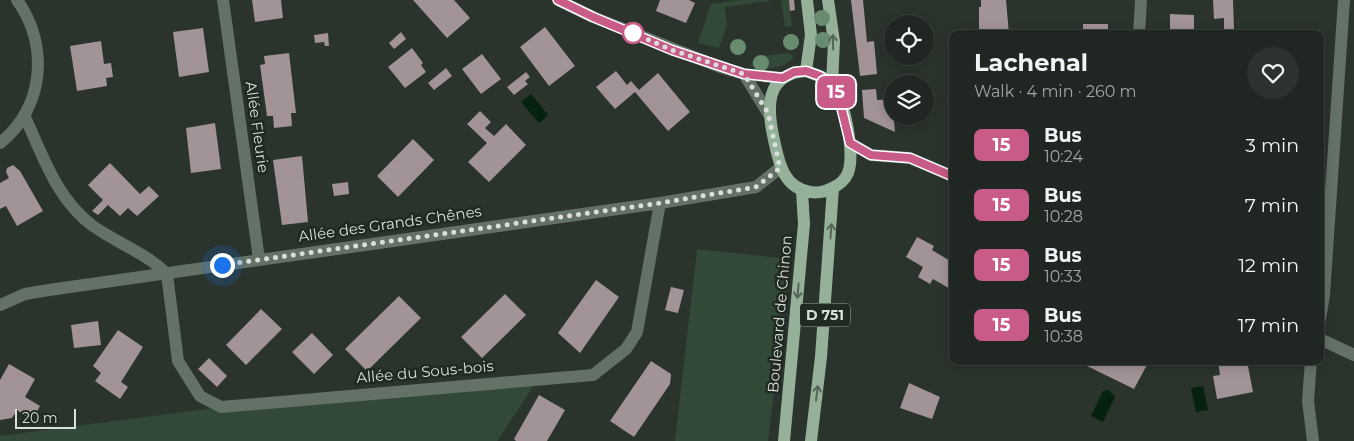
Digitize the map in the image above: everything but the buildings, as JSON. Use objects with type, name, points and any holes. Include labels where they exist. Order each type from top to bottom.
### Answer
[{"type":"main road","points":[[806,71],[811,35],[807,0]]},
{"type":"main road","points":[[828,0],[834,41],[832,84],[839,98],[850,143],[848,173],[843,182],[833,188],[814,192],[802,190],[788,180],[780,168],[768,113],[773,91],[783,78],[794,72],[806,71],[820,76],[832,84]]},
{"type":"main road","name":"D 751","points":[[811,441],[821,356],[833,188]]},
{"type":"main road","name":"Boulevard de Chinon","points":[[784,441],[804,224],[802,190]]},
{"type":"street","points":[[0,142],[24,115],[37,83],[39,54],[32,25],[17,0]]},
{"type":"street","name":"Allée Fleurie","points":[[223,0],[259,259]]},
{"type":"street","points":[[558,0],[593,17],[672,50],[744,74],[783,78]]},
{"type":"street","points":[[1139,30],[1141,0]]},
{"type":"street","points":[[1324,296],[1344,0]]},
{"type":"street","points":[[744,74],[768,113]]},
{"type":"street","points":[[24,115],[68,204],[94,227],[158,264],[167,274]]},
{"type":"street","points":[[850,143],[871,155],[910,158],[949,175]]},
{"type":"street","name":"Allée des Grands Chênes","points":[[0,305],[25,294],[660,203],[756,187],[780,168]]},
{"type":"street","name":"Allée du Sous-bois","points":[[167,274],[178,361],[200,396],[221,407],[593,375],[626,349],[636,332],[660,203]]},
{"type":"street","points":[[1324,341],[1354,355]]},
{"type":"street","points":[[1311,365],[1308,401],[1313,441]]},
{"type":"shaded area","points":[[741,0],[774,0],[725,7],[727,26],[719,48],[698,43],[711,4]]},
{"type":"shaded area","points":[[781,0],[789,0],[792,26],[785,27]]},
{"type":"shaded area","points":[[789,53],[794,57],[779,67],[763,68],[751,66],[754,57]]},
{"type":"shaded area","points":[[531,94],[548,115],[539,123],[521,102]]},
{"type":"shaded area","points":[[697,249],[790,259],[768,441],[675,441]]},
{"type":"shaded area","points":[[539,378],[497,441],[0,441],[0,436],[221,407]]},
{"type":"shaded area","points":[[1203,386],[1208,410],[1196,412],[1191,388]]},
{"type":"shaded area","points":[[1109,390],[1115,397],[1103,422],[1091,416],[1103,391]]},
{"type":"bus line","name":"15","points":[[558,0],[593,17],[672,50],[744,74],[783,78],[794,72],[806,71],[820,76],[832,84],[839,98],[850,143],[871,155],[910,158],[949,175]]},
{"type":"route","points":[[222,265],[289,254],[660,203],[756,187],[780,168],[768,113],[744,74],[672,50],[633,33]]}]
